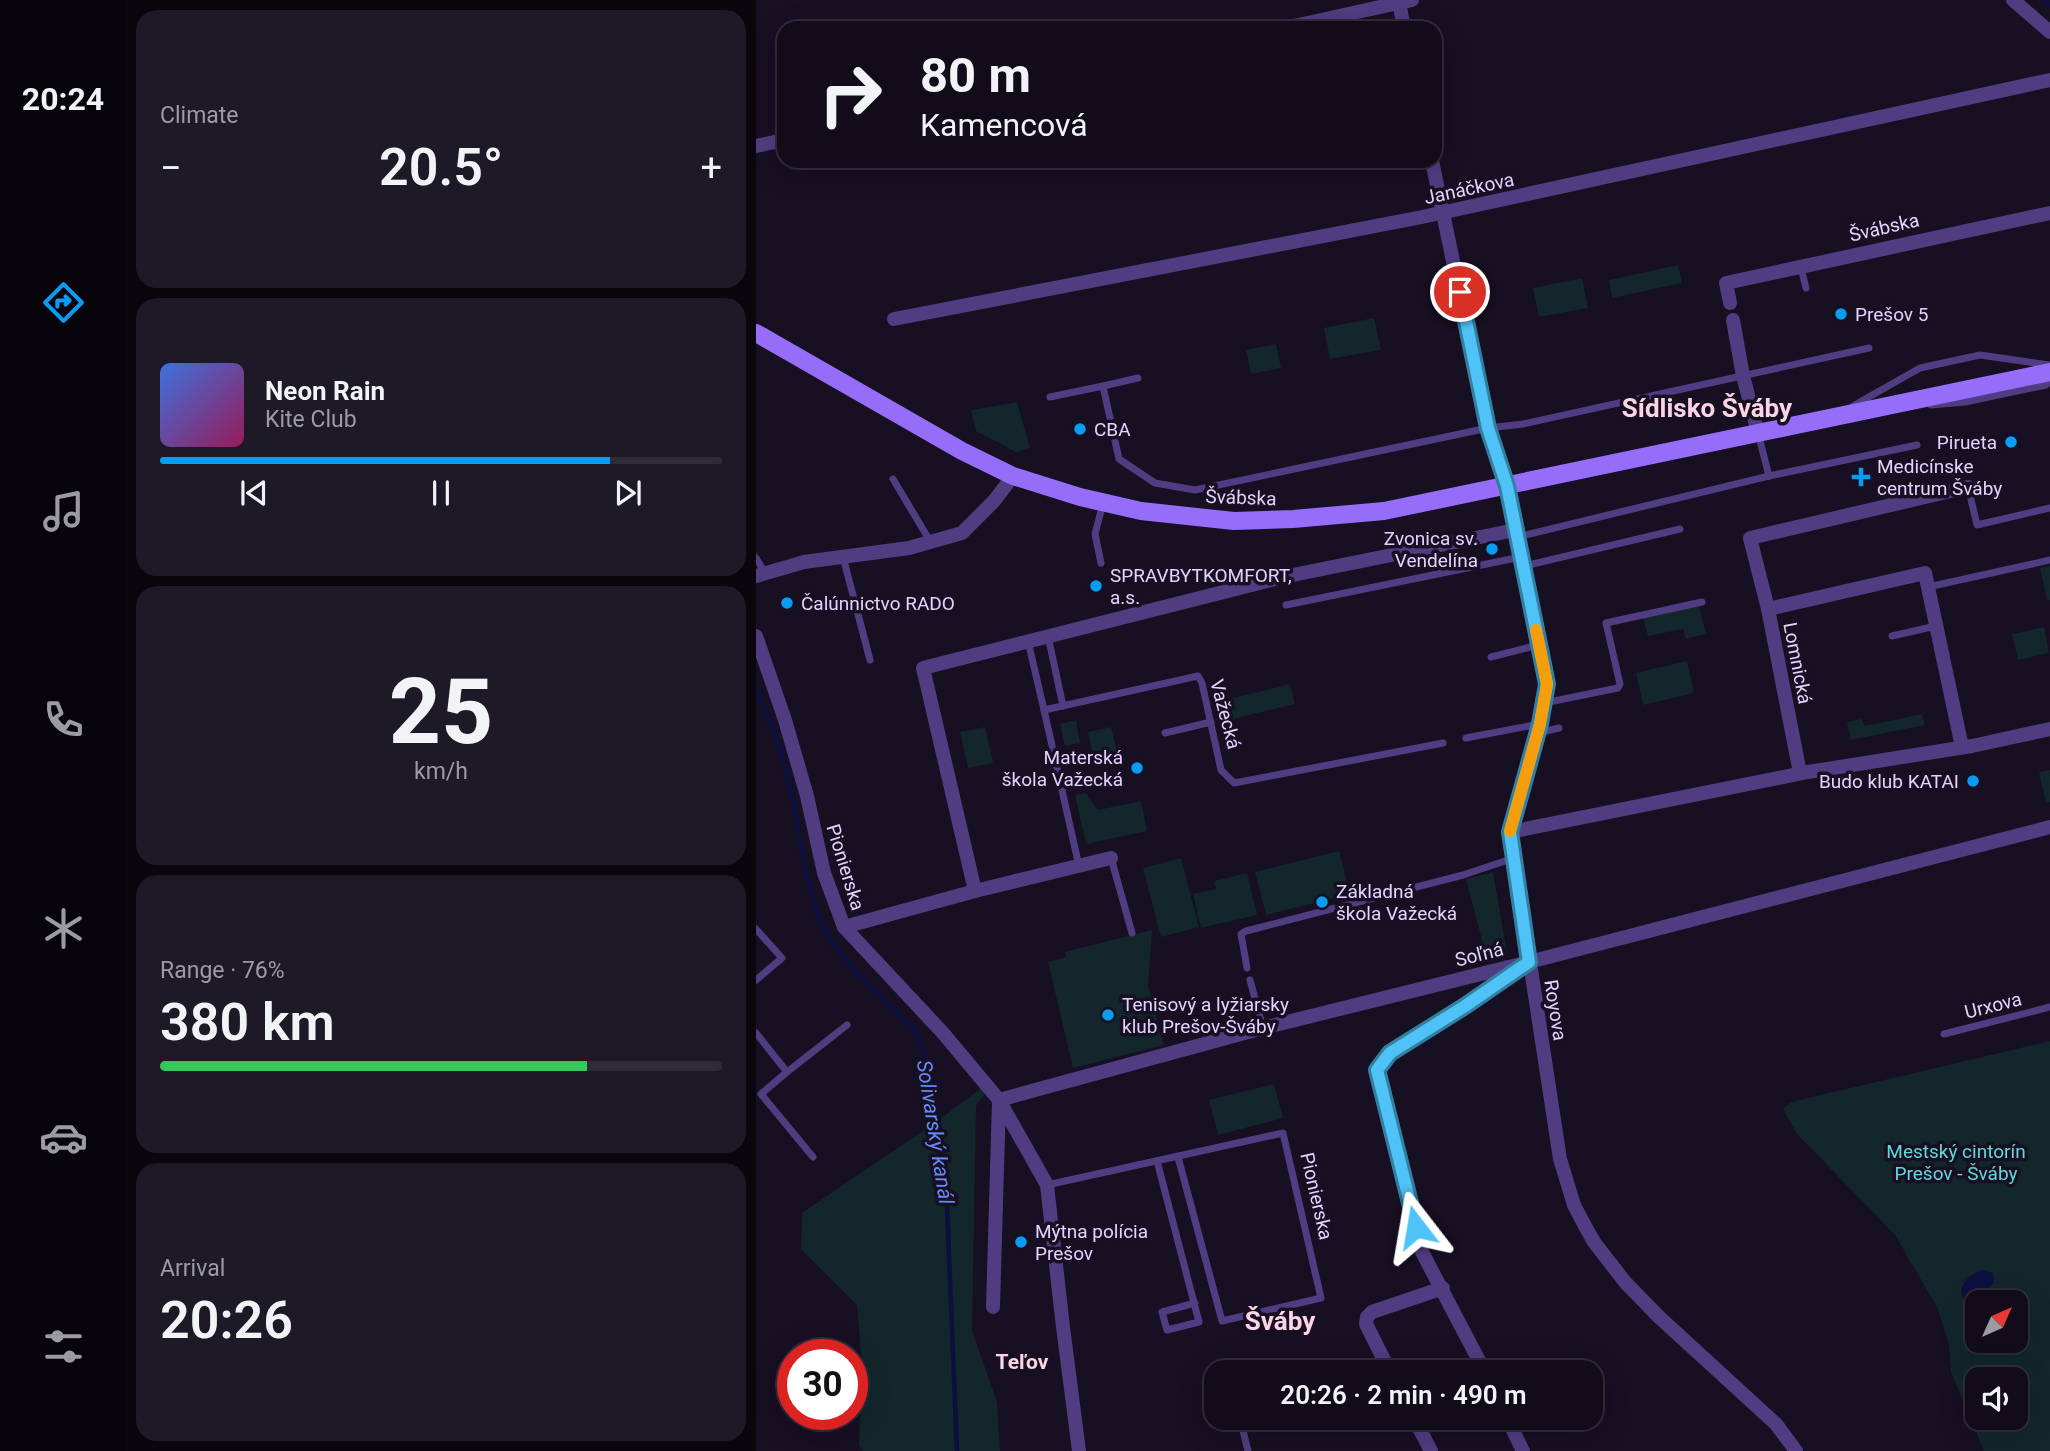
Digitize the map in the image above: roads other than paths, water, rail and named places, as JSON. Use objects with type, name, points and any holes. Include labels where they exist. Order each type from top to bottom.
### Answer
[{"type":"street","points":[[2013,0],[2050,33]]},
{"type":"street","points":[[1316,21],[1405,1],[1404,21]]},
{"type":"street","name":"Janáčkova","points":[[894,319],[1443,213],[2050,80]]},
{"type":"street","points":[[756,146],[777,142]]},
{"type":"street","name":"Royova","points":[[1433,168],[1488,428],[1507,486],[1547,684],[1539,728],[1510,832],[1560,1159],[1574,1205],[1584,1226],[1625,1282],[1658,1316],[1776,1424],[1796,1451]]},
{"type":"street","name":"Švábska","points":[[1730,303],[1726,283],[2050,213]]},
{"type":"street","points":[[1733,320],[1758,433]]},
{"type":"street","name":"Švábska","points":[[756,333],[962,452],[1013,475],[1103,503],[1141,511],[1216,519],[1293,520],[1384,511],[2050,372]]},
{"type":"street","points":[[761,574],[804,562],[909,548],[962,533],[994,501],[1013,475]]},
{"type":"street","points":[[1768,610],[1750,538],[1968,487]]},
{"type":"street","points":[[975,891],[923,668],[1283,577],[1516,534]]},
{"type":"street","name":"Lomnická","points":[[1800,774],[1768,610],[1924,573],[1928,587]]},
{"type":"street","points":[[1928,587],[1962,747]]},
{"type":"street","name":"Pionierska","points":[[756,636],[785,720],[807,796],[824,873],[844,927],[943,1033],[999,1100],[1047,1185],[1079,1451]]},
{"type":"street","points":[[1510,832],[1800,774],[1962,747],[2050,729]]},
{"type":"street","name":"Soľná","points":[[999,1100],[1263,1028],[2050,827]]},
{"type":"street","points":[[844,927],[1111,858]]},
{"type":"street","points":[[1479,1360],[1422,1252],[1377,1070],[1390,1053],[1529,962]]},
{"type":"street","points":[[1459,979],[1465,1006]]},
{"type":"street","points":[[993,1307],[999,1100]]},
{"type":"street","points":[[1384,1360],[1366,1324],[1367,1317],[1373,1312],[1443,1288]]},
{"type":"street","points":[[1420,1430],[1431,1451]]},
{"type":"street","points":[[1513,1430],[1523,1451]]},
{"type":"lane","points":[[1801,267],[1806,288]]},
{"type":"lane","name":"Švábska","points":[[1115,441],[1119,459],[1155,483],[1195,490],[1488,428],[1518,425],[1869,348]]},
{"type":"lane","points":[[1837,416],[1920,368],[1980,355],[2050,365]]},
{"type":"lane","points":[[1050,397],[1138,378]]},
{"type":"lane","points":[[1867,410],[1965,402],[2050,382]]},
{"type":"lane","points":[[1103,386],[1110,418]]},
{"type":"lane","points":[[1758,433],[1769,476]]},
{"type":"lane","points":[[1516,534],[1917,445]]},
{"type":"lane","points":[[893,479],[930,542]]},
{"type":"lane","points":[[1968,487],[1977,525],[2050,508]]},
{"type":"lane","points":[[1101,563],[1095,534],[1103,503]]},
{"type":"lane","points":[[1286,604],[1522,562],[1680,529]]},
{"type":"lane","points":[[842,557],[870,660]]},
{"type":"lane","points":[[756,558],[761,574]]},
{"type":"lane","points":[[1928,587],[2050,560]]},
{"type":"lane","points":[[1544,703],[1618,688],[1620,684],[1606,623],[1702,602]]},
{"type":"lane","points":[[1892,636],[1936,626]]},
{"type":"lane","points":[[1048,636],[1063,706]]},
{"type":"lane","points":[[1028,641],[1079,866]]},
{"type":"lane","points":[[1491,657],[1539,645]]},
{"type":"lane","name":"Važecká","points":[[1044,710],[1198,676],[1202,683],[1221,770],[1234,783],[1443,743]]},
{"type":"lane","points":[[1165,733],[1211,722]]},
{"type":"lane","points":[[1466,738],[1539,728],[1559,728]]},
{"type":"lane","points":[[1111,858],[1132,933]]},
{"type":"lane","points":[[1247,968],[1241,934],[1246,931],[1463,875],[1514,858]]},
{"type":"lane","points":[[756,929],[782,958],[756,980]]},
{"type":"lane","points":[[1250,980],[1263,1028]]},
{"type":"lane","name":"Urxova","points":[[1944,1034],[2050,1007]]},
{"type":"lane","points":[[813,1157],[761,1094],[847,1025]]},
{"type":"lane","points":[[756,1033],[787,1072]]},
{"type":"lane","name":"Pionierska","points":[[1047,1185],[1283,1133],[1321,1298],[1222,1321],[1178,1157]]},
{"type":"lane","points":[[1157,1161],[1195,1303],[1199,1322],[1167,1330],[1162,1312],[1195,1303]]},
{"type":"lane","points":[[1243,1430],[1248,1451]]},
{"type":"waterway","points":[[2044,0],[2050,5]]},
{"type":"waterway","name":"Solivarský kanál","points":[[756,690],[771,725],[790,786],[812,898],[818,915],[833,944],[916,1033],[924,1053],[947,1206],[957,1451]]},
{"type":"place","name":"Prešov 5","points":[[1841,314]]},
{"type":"place","name":"CBA","points":[[1080,429]]},
{"type":"place","name":"Pirueta","points":[[2011,442]]},
{"type":"place","name":"Medicínske centrum Šváby","points":[[1861,477]]},
{"type":"place","name":"Zvonica sv. Vendelína","points":[[1492,549]]},
{"type":"place","name":"SPRAVBYTKOMFORT, a.s.","points":[[1096,586]]},
{"type":"place","name":"Čalúnnictvo RADO","points":[[787,603]]},
{"type":"place","name":"Materská škola Važecká","points":[[1137,768]]},
{"type":"place","name":"Budo klub KATAI","points":[[1973,781]]},
{"type":"place","name":"Základná škola Važecká","points":[[1322,902]]},
{"type":"place","name":"Tenisový a lyžiarsky klub Prešov-Šváby","points":[[1108,1015]]},
{"type":"place","name":"Mýtna polícia Prešov","points":[[1021,1242]]},
{"type":"district","name":"Sídlisko Šváby","points":[[1707,408]]},
{"type":"district","name":"Šváby","points":[[1280,1321]]},
{"type":"district","name":"Teľov","points":[[1022,1362]]},
{"type":"park label","name":"Mestský cintorín Prešov - Šváby","points":[[1956,1162]]}]
